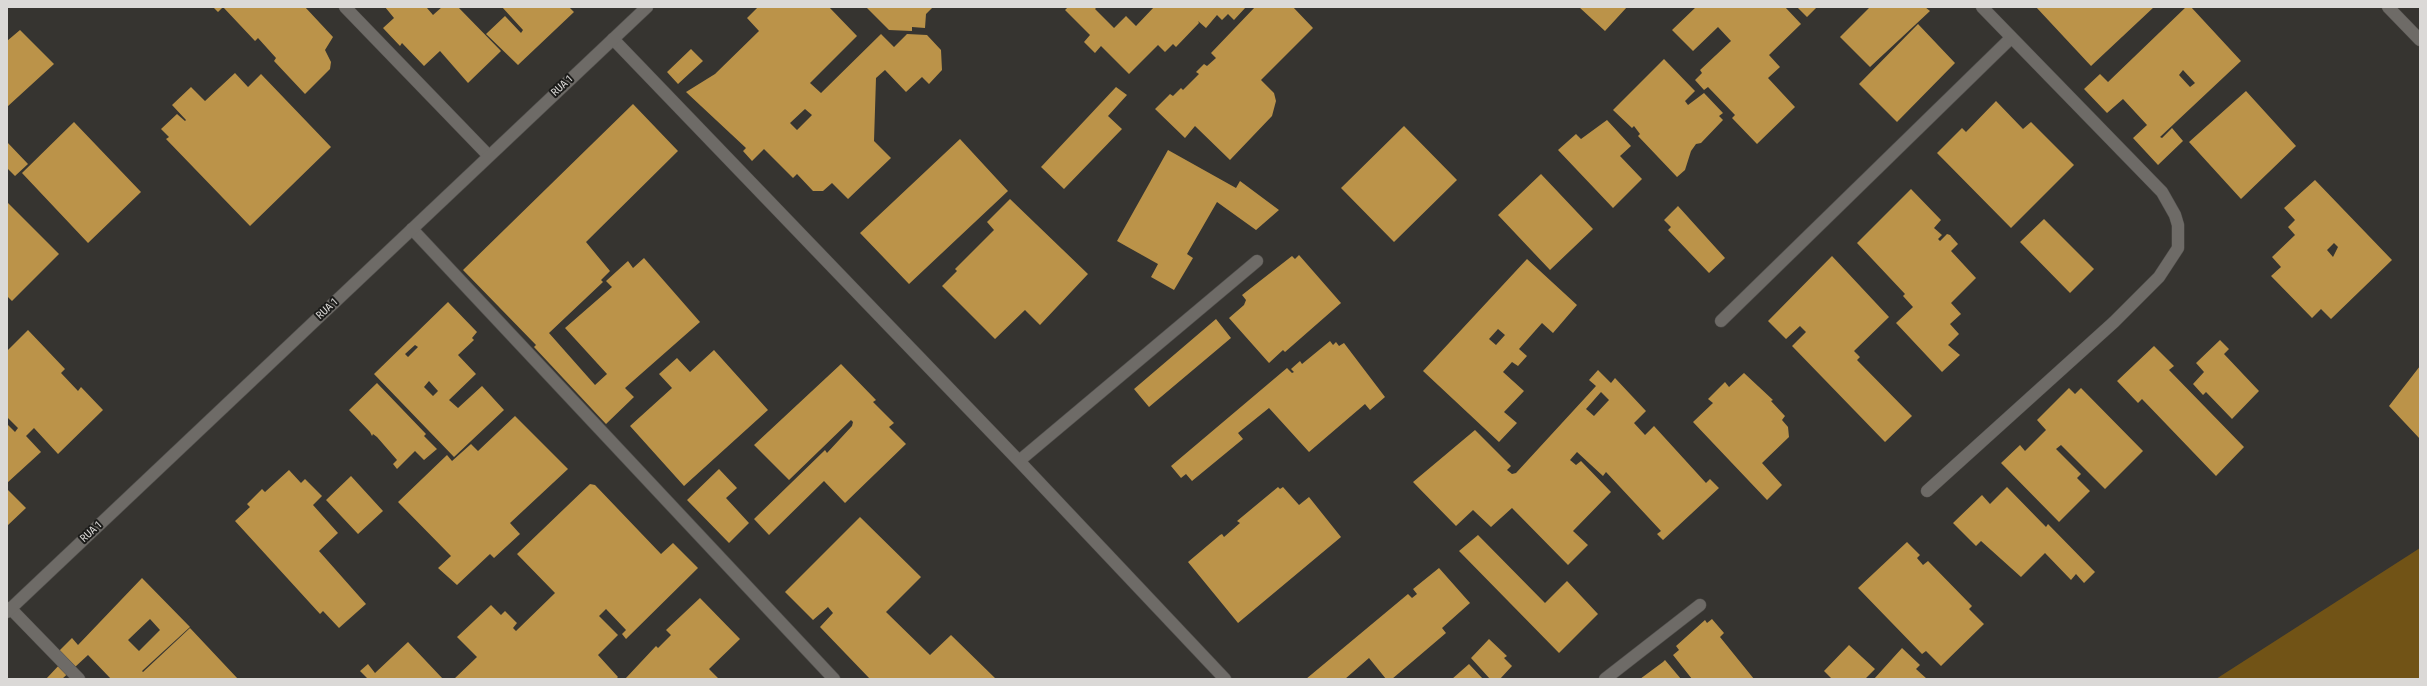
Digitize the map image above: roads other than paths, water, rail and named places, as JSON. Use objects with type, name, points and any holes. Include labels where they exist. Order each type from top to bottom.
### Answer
[{"type":"street","points":[[344,7],[488,155]]},
{"type":"street","name":"RUA 1","points":[[9,610],[412,229],[488,155],[647,7]]},
{"type":"street","points":[[1927,491],[2114,322],[2159,277],[2178,248],[2178,225],[2176,215],[2162,192],[1982,7]]},
{"type":"street","points":[[2388,7],[2420,40]]},
{"type":"street","points":[[1721,321],[2011,38]]},
{"type":"street","points":[[612,39],[1019,461],[1225,679]]},
{"type":"street","points":[[412,229],[834,679]]},
{"type":"street","points":[[1019,461],[1257,261]]},
{"type":"street","points":[[1605,679],[1700,606]]},
{"type":"street","points":[[9,610],[79,679]]}]
